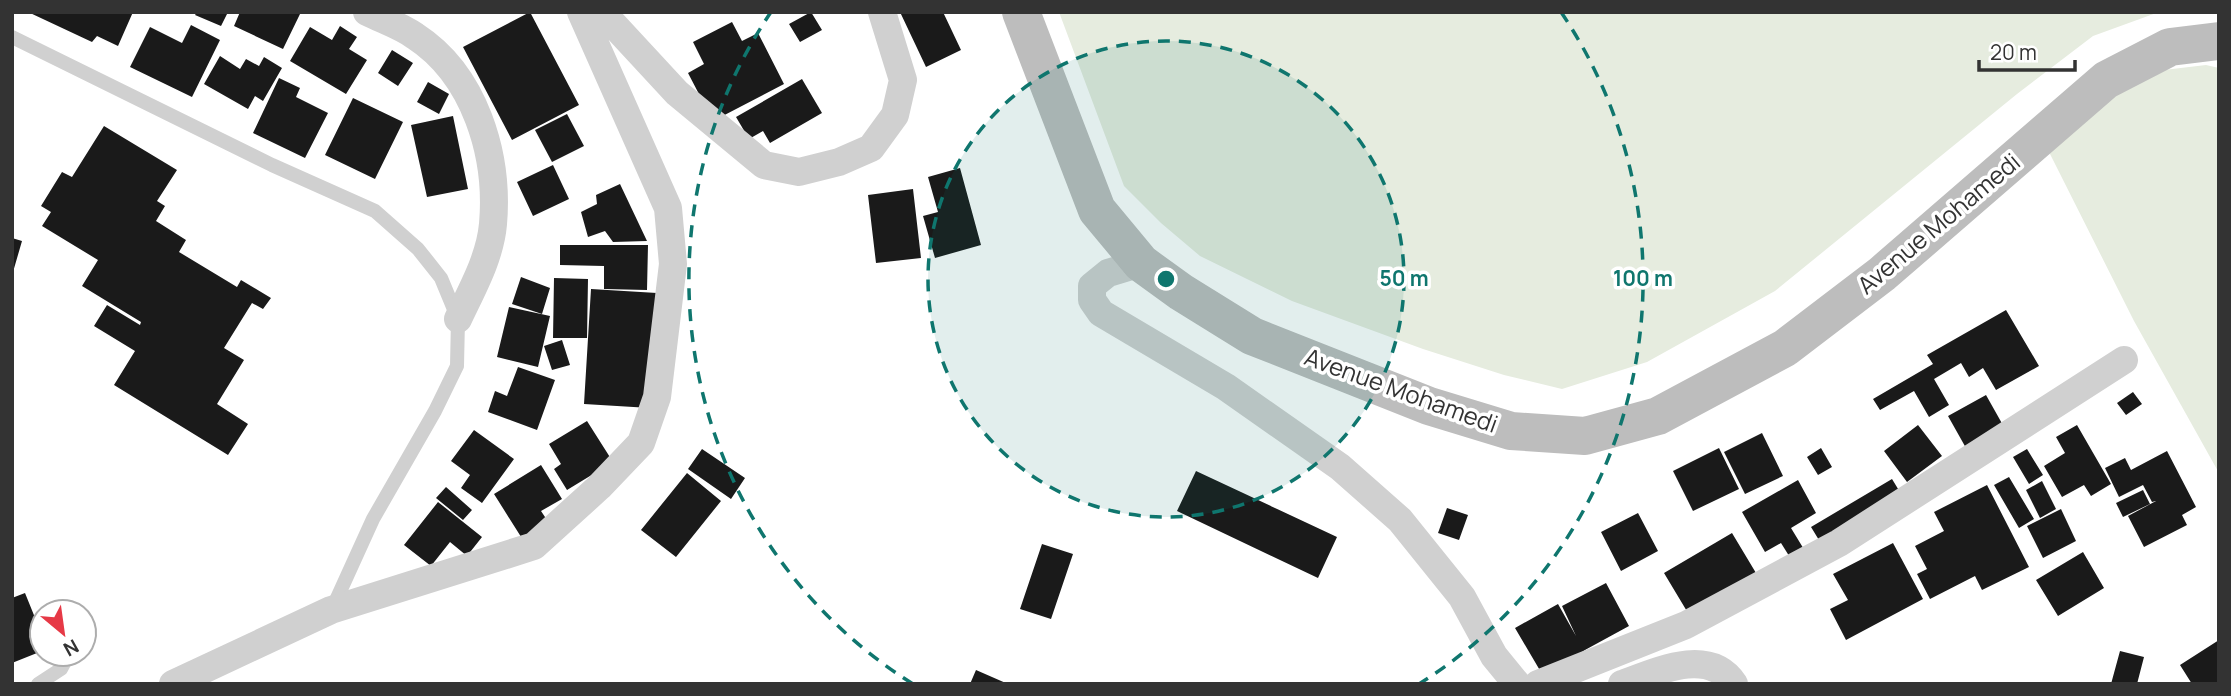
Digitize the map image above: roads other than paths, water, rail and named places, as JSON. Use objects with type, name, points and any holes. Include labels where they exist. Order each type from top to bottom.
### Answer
[{"type":"main road","name":"Avenue Mohamedi","points":[[1021,12],[1097,210],[1141,263],[1251,336],[1429,406],[1511,431],[1585,436],[1658,416],[1785,348],[1882,274],[2106,80],[2170,47],[2219,41]]},
{"type":"street","points":[[367,12],[415,35],[449,65],[472,101],[486,142],[494,184],[493,226],[482,267],[458,319]]},
{"type":"street","points":[[173,684],[331,610],[534,546],[599,487],[641,443],[657,397],[673,264],[668,208],[581,12]]},
{"type":"street","points":[[602,12],[677,93],[764,165],[799,172],[839,162],[871,148],[895,115],[903,80],[881,12]]},
{"type":"street","points":[[1141,263],[1108,272],[1092,286],[1092,300],[1101,313],[1226,387],[1340,467],[1400,520],[1462,597],[1494,656],[1517,684]]},
{"type":"street","points":[[1538,684],[1686,625],[1839,543],[2124,360]]},
{"type":"street","points":[[1622,684],[1675,665],[1711,666],[1730,678],[1734,684]]},
{"type":"lane","points":[[12,37],[272,165],[375,211],[418,249],[441,278],[458,319],[457,366],[435,411],[373,519],[331,610]]},
{"type":"lane","points":[[37,684],[62,668]]}]
